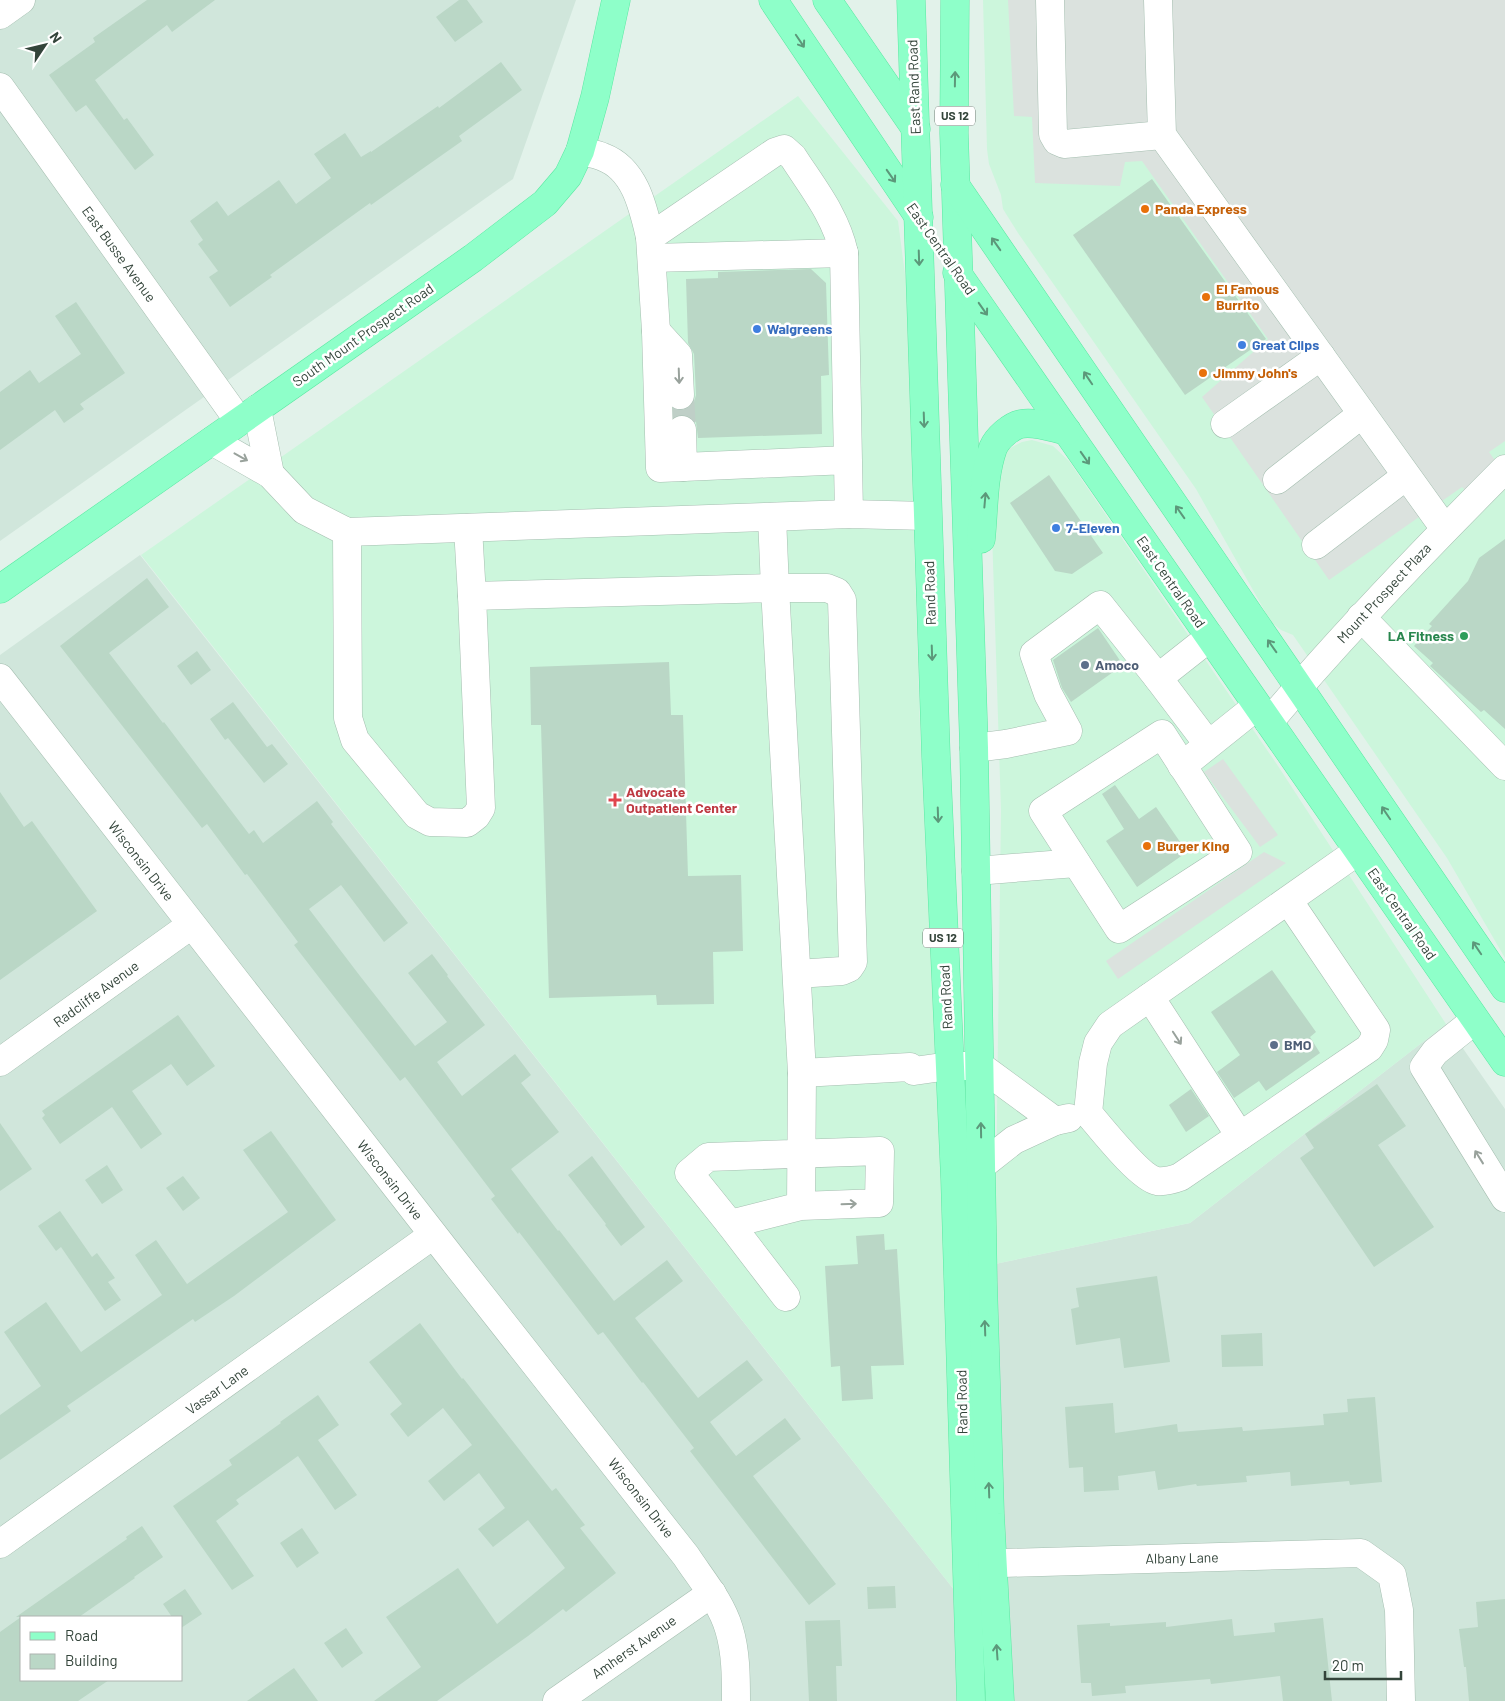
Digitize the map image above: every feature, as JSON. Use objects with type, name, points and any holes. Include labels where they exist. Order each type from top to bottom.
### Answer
[{"type":"main road","name":"South Mount Prospect Road","points":[[0,589],[473,258],[545,203],[568,176],[580,151],[595,98],[616,0]]},
{"type":"main road","name":"East Central Road","points":[[773,0],[918,215],[1505,1062]]},
{"type":"main road","points":[[827,0],[1505,988]]},
{"type":"main road","name":"East Rand Road","points":[[911,0],[917,174]]},
{"type":"main road","name":"US 12","points":[[955,0],[954,133],[956,186]]},
{"type":"main road","name":"Rand Road","points":[[917,174],[936,757],[960,1320],[971,1701]]},
{"type":"main road","name":"Rand Road","points":[[956,186],[974,748],[981,1166],[990,1514],[1000,1701]]},
{"type":"main road","points":[[970,653],[988,475],[994,447],[1007,432],[1021,424],[1067,431]]},
{"type":"street","points":[[0,15],[21,0]]},
{"type":"street","points":[[1050,0],[1053,134],[1057,141],[1064,144],[1162,135]]},
{"type":"street","points":[[1163,3],[1162,135],[1445,529]]},
{"type":"street","name":"East Busse Avenue","points":[[0,87],[248,415]]},
{"type":"street","points":[[651,248],[775,152],[784,149],[793,157],[831,216],[840,237],[844,253],[849,514]]},
{"type":"street","points":[[580,151],[603,157],[620,168],[634,186],[644,209],[651,248],[656,331],[660,468],[848,460]]},
{"type":"street","points":[[651,248],[844,253]]},
{"type":"street","points":[[656,331],[678,355],[680,395]]},
{"type":"street","points":[[1225,424],[1321,356]]},
{"type":"street","points":[[1277,480],[1362,414]]},
{"type":"street","points":[[248,415],[270,474]]},
{"type":"street","points":[[682,430],[683,467]]},
{"type":"street","points":[[212,440],[270,474],[304,510],[346,532],[849,514],[927,516]]},
{"type":"street","name":"Mount Prospect Plaza","points":[[1182,766],[1208,744],[1263,714],[1299,686],[1361,617],[1505,469]]},
{"type":"street","points":[[1316,545],[1406,476]]},
{"type":"street","points":[[772,517],[802,1073],[801,1206]]},
{"type":"street","points":[[346,532],[348,718],[355,740],[417,816],[430,822],[467,822],[476,816],[481,808],[468,528]]},
{"type":"street","points":[[472,596],[775,588],[827,588],[837,592],[842,600],[853,962],[849,968],[842,971],[797,974]]},
{"type":"street","points":[[974,748],[1006,744],[1068,731],[1048,694],[1034,654],[1100,605],[1208,744]]},
{"type":"street","points":[[1361,617],[1505,766]]},
{"type":"street","points":[[1158,678],[1210,637]]},
{"type":"street","name":"Wisconsin Drive","points":[[0,678],[433,1235],[686,1556],[712,1593],[729,1627],[734,1649],[736,1701]]},
{"type":"street","points":[[1162,734],[1182,766],[1238,852],[1120,929],[1043,811],[1162,734]]},
{"type":"street","points":[[1288,900],[1376,1030],[1374,1040],[1369,1048],[1180,1177],[1169,1181],[1155,1181],[1141,1173],[1088,1113],[1093,1063],[1098,1043],[1110,1025],[1288,900],[1358,851]]},
{"type":"street","points":[[976,871],[1076,863]]},
{"type":"street","name":"Radcliffe Avenue","points":[[0,1062],[192,925]]},
{"type":"street","points":[[1150,997],[1240,1136]]},
{"type":"street","points":[[1476,1020],[1435,1052],[1424,1067],[1505,1198]]},
{"type":"street","points":[[802,1073],[910,1067],[914,1071],[949,1066],[980,1066],[1055,1121]]},
{"type":"street","points":[[981,1166],[1014,1140],[1055,1121],[1088,1113]]},
{"type":"street","points":[[730,1224],[801,1206],[879,1203],[880,1152],[708,1157],[689,1172],[786,1297]]},
{"type":"street","name":"Vassar Lane","points":[[0,1544],[433,1235]]},
{"type":"street","name":"Albany Lane","points":[[1003,1563],[1361,1553],[1392,1575],[1399,1610],[1401,1701]]},
{"type":"street","name":"Amherst Avenue","points":[[557,1701],[712,1593]]},
{"type":"shaded area","points":[[0,0],[576,0],[513,179],[0,541]]},
{"type":"shaded area","points":[[983,0],[1505,0],[1505,958],[1447,858],[1293,635],[1281,630],[1271,622],[1196,489],[1003,209],[1001,195],[989,164],[987,149]]},
{"type":"shaded area","points":[[1008,0],[1505,0],[1505,441],[1489,452],[1501,469],[1467,492],[1462,487],[1329,580],[1202,397],[1268,339],[1142,161],[1125,162],[1120,186],[1035,183],[1032,117],[1014,116]]},
{"type":"shaded area","points":[[798,96],[898,221],[906,282],[920,728],[941,1181],[955,1591],[141,555]]},
{"type":"shaded area","points":[[1032,440],[1053,446],[1069,461],[1278,766],[1446,1024],[1190,1223],[995,1264],[1001,811],[991,500],[1001,460],[1012,447]]},
{"type":"shaded area","points":[[140,555],[955,1591],[959,1701],[0,1701],[0,655]]},
{"type":"shaded area","points":[[1223,759],[1278,835],[1260,847],[1204,772]]},
{"type":"shaded area","points":[[1264,852],[1286,863],[1118,979],[1106,961]]},
{"type":"shaded area","points":[[1446,1024],[1505,1109],[1505,1701],[1012,1701],[1006,1615],[995,1264],[1190,1223]]},
{"type":"building","points":[[147,0],[215,0],[172,32],[167,25],[95,80],[124,120],[127,118],[154,155],[135,170],[86,105],[76,112],[49,75],[95,42],[93,38]]},
{"type":"building","points":[[459,0],[467,0],[483,22],[455,42],[436,17]]},
{"type":"building","points":[[501,62],[522,90],[459,136],[462,141],[371,205],[370,203],[270,275],[272,277],[230,307],[209,277],[218,271],[198,244],[203,240],[190,221],[217,201],[228,216],[279,180],[296,204],[331,178],[314,154],[345,133],[361,157],[438,106],[439,108]]},
{"type":"building","points":[[1152,179],[1266,339],[1185,395],[1073,235]]},
{"type":"building","name":"Walgreens","points":[[811,269],[826,283],[829,375],[821,376],[822,434],[698,438],[696,422],[682,414],[674,417],[674,409],[681,411],[689,408],[694,402],[696,395],[694,354],[688,343],[686,279],[718,278],[718,272]]},
{"type":"building","points":[[76,302],[125,373],[80,404],[84,409],[64,423],[55,410],[0,450],[0,392],[30,370],[39,383],[81,354],[55,316]]},
{"type":"building","name":"7-Eleven","points":[[1049,475],[1103,553],[1072,574],[1055,571],[1010,503]]},
{"type":"building","name":"LA Fitness","points":[[1505,539],[1505,729],[1484,710],[1481,712],[1430,666],[1433,663],[1414,646],[1432,626],[1429,624],[1468,581],[1479,558]]},
{"type":"building","points":[[147,578],[169,607],[109,653],[249,834],[254,830],[263,843],[317,801],[333,822],[331,824],[408,923],[384,942],[341,885],[309,909],[415,1046],[447,1022],[408,973],[432,954],[485,1025],[437,1062],[462,1096],[515,1054],[531,1075],[521,1083],[559,1132],[511,1169],[614,1301],[667,1260],[683,1281],[635,1318],[698,1398],[747,1360],[763,1380],[710,1422],[736,1456],[785,1418],[801,1439],[753,1476],[836,1584],[809,1605],[690,1451],[694,1448],[643,1382],[603,1332],[598,1335],[519,1232],[518,1234],[491,1199],[495,1196],[405,1077],[400,1081],[294,945],[298,942],[247,874],[245,875],[207,824],[202,828],[60,646]]},
{"type":"building","name":"Amoco","points":[[1098,628],[1123,665],[1071,702],[1062,688],[1053,660]]},
{"type":"building","points":[[197,651],[211,670],[191,685],[177,666]]},
{"type":"building","name":"Advocate Outpatient Center","points":[[669,662],[671,715],[683,715],[688,876],[741,875],[743,951],[713,952],[714,1004],[657,1005],[656,995],[549,998],[541,725],[531,725],[530,667]]},
{"type":"building","points":[[233,702],[267,747],[272,744],[288,764],[264,783],[228,738],[225,740],[210,719]]},
{"type":"building","name":"Burger King","points":[[1115,785],[1139,819],[1156,807],[1187,852],[1137,887],[1106,841],[1124,829],[1102,794]]},
{"type":"building","points":[[0,792],[24,827],[32,821],[97,911],[0,980]]},
{"type":"building","name":"BMO","points":[[1272,970],[1316,1032],[1310,1037],[1320,1053],[1266,1091],[1259,1081],[1234,1098],[1217,1072],[1240,1055],[1211,1012]]},
{"type":"building","points":[[178,1015],[215,1066],[187,1086],[171,1064],[132,1091],[162,1134],[141,1149],[112,1107],[60,1144],[42,1118],[45,1115],[42,1111]]},
{"type":"building","points":[[1377,1084],[1406,1126],[1378,1145],[1434,1227],[1374,1267],[1300,1158],[1314,1148],[1305,1134]]},
{"type":"building","points":[[1191,1089],[1209,1116],[1186,1132],[1169,1105]]},
{"type":"building","points":[[0,1123],[32,1169],[0,1191]]},
{"type":"building","points":[[271,1131],[336,1220],[234,1296],[195,1322],[193,1319],[67,1406],[71,1411],[0,1460],[0,1415],[41,1386],[4,1332],[46,1302],[81,1352],[162,1295],[135,1255],[156,1240],[187,1284],[288,1212],[243,1150]]},
{"type":"building","points":[[592,1156],[645,1227],[621,1246],[568,1175]]},
{"type":"building","points":[[107,1165],[123,1190],[102,1204],[85,1180]]},
{"type":"building","points":[[183,1176],[200,1198],[183,1211],[166,1188]]},
{"type":"building","points":[[60,1211],[92,1257],[97,1253],[115,1278],[108,1282],[121,1300],[105,1311],[61,1247],[56,1251],[38,1226]]},
{"type":"building","points":[[884,1234],[885,1250],[897,1249],[904,1365],[871,1366],[873,1399],[842,1401],[840,1366],[831,1367],[825,1266],[858,1264],[856,1236]]},
{"type":"building","points":[[1157,1276],[1170,1362],[1124,1368],[1120,1338],[1076,1345],[1071,1309],[1079,1307],[1076,1288]]},
{"type":"building","points":[[420,1323],[462,1379],[552,1491],[556,1488],[585,1525],[580,1528],[616,1573],[566,1612],[563,1609],[437,1701],[374,1701],[421,1667],[386,1617],[458,1568],[497,1624],[565,1568],[528,1520],[493,1547],[478,1529],[505,1508],[479,1473],[444,1501],[428,1481],[472,1445],[443,1408],[408,1437],[390,1414],[402,1404],[369,1362]]},
{"type":"building","points":[[1262,1333],[1263,1366],[1222,1367],[1221,1335]]},
{"type":"building","points":[[318,1395],[339,1425],[318,1440],[357,1495],[335,1510],[298,1456],[236,1500],[239,1504],[216,1521],[254,1576],[232,1590],[173,1506],[232,1465],[229,1460]]},
{"type":"building","points":[[1375,1397],[1382,1482],[1350,1485],[1349,1481],[1291,1486],[1290,1472],[1246,1476],[1247,1482],[1197,1486],[1196,1484],[1158,1490],[1155,1471],[1118,1476],[1119,1490],[1084,1492],[1083,1467],[1069,1468],[1065,1407],[1113,1403],[1115,1433],[1177,1424],[1178,1432],[1242,1427],[1243,1431],[1324,1425],[1323,1414],[1348,1412],[1347,1399]]},
{"type":"building","points":[[142,1526],[163,1557],[80,1616],[16,1617],[127,1539],[126,1537]]},
{"type":"building","points":[[302,1528],[319,1553],[297,1568],[280,1543]]},
{"type":"building","points":[[895,1586],[896,1608],[868,1609],[867,1587]]},
{"type":"building","points":[[185,1589],[202,1614],[182,1627],[182,1616],[171,1616],[163,1604]]},
{"type":"building","points":[[1505,1599],[1505,1701],[1469,1701],[1466,1667],[1464,1667],[1459,1629],[1478,1627],[1476,1602]]},
{"type":"building","points":[[20,1618],[20,1681],[108,1681],[78,1701],[0,1701],[0,1632]]},
{"type":"building","points":[[1323,1618],[1332,1701],[1283,1701],[1280,1676],[1211,1684],[1210,1679],[1125,1686],[1126,1693],[1092,1696],[1091,1683],[1081,1683],[1077,1625],[1110,1623],[1110,1626],[1166,1622],[1166,1627],[1232,1619],[1234,1636],[1275,1632],[1274,1623]]},
{"type":"building","points":[[840,1620],[842,1666],[836,1666],[837,1701],[809,1701],[805,1621]]},
{"type":"building","points":[[346,1628],[363,1653],[342,1668],[324,1643]]},
{"type":"building","points":[[294,1668],[318,1701],[247,1701]]},
{"type":"tunnel","points":[[680,395],[682,430]]},
{"type":"place","name":"Panda Express","points":[[1145,209]]},
{"type":"place","name":"El Famous Burrito","points":[[1206,297]]},
{"type":"place","name":"Walgreens","points":[[757,329]]},
{"type":"place","name":"Great Clips","points":[[1242,345]]},
{"type":"place","name":"Jimmy John's","points":[[1203,373]]},
{"type":"place","name":"7-Eleven","points":[[1056,528]]},
{"type":"place","name":"LA Fitness","points":[[1464,636]]},
{"type":"place","name":"Amoco","points":[[1085,665]]},
{"type":"place","name":"Advocate Outpatient Center","points":[[615,800]]},
{"type":"place","name":"Burger King","points":[[1147,846]]},
{"type":"place","name":"BMO","points":[[1274,1045]]}]
